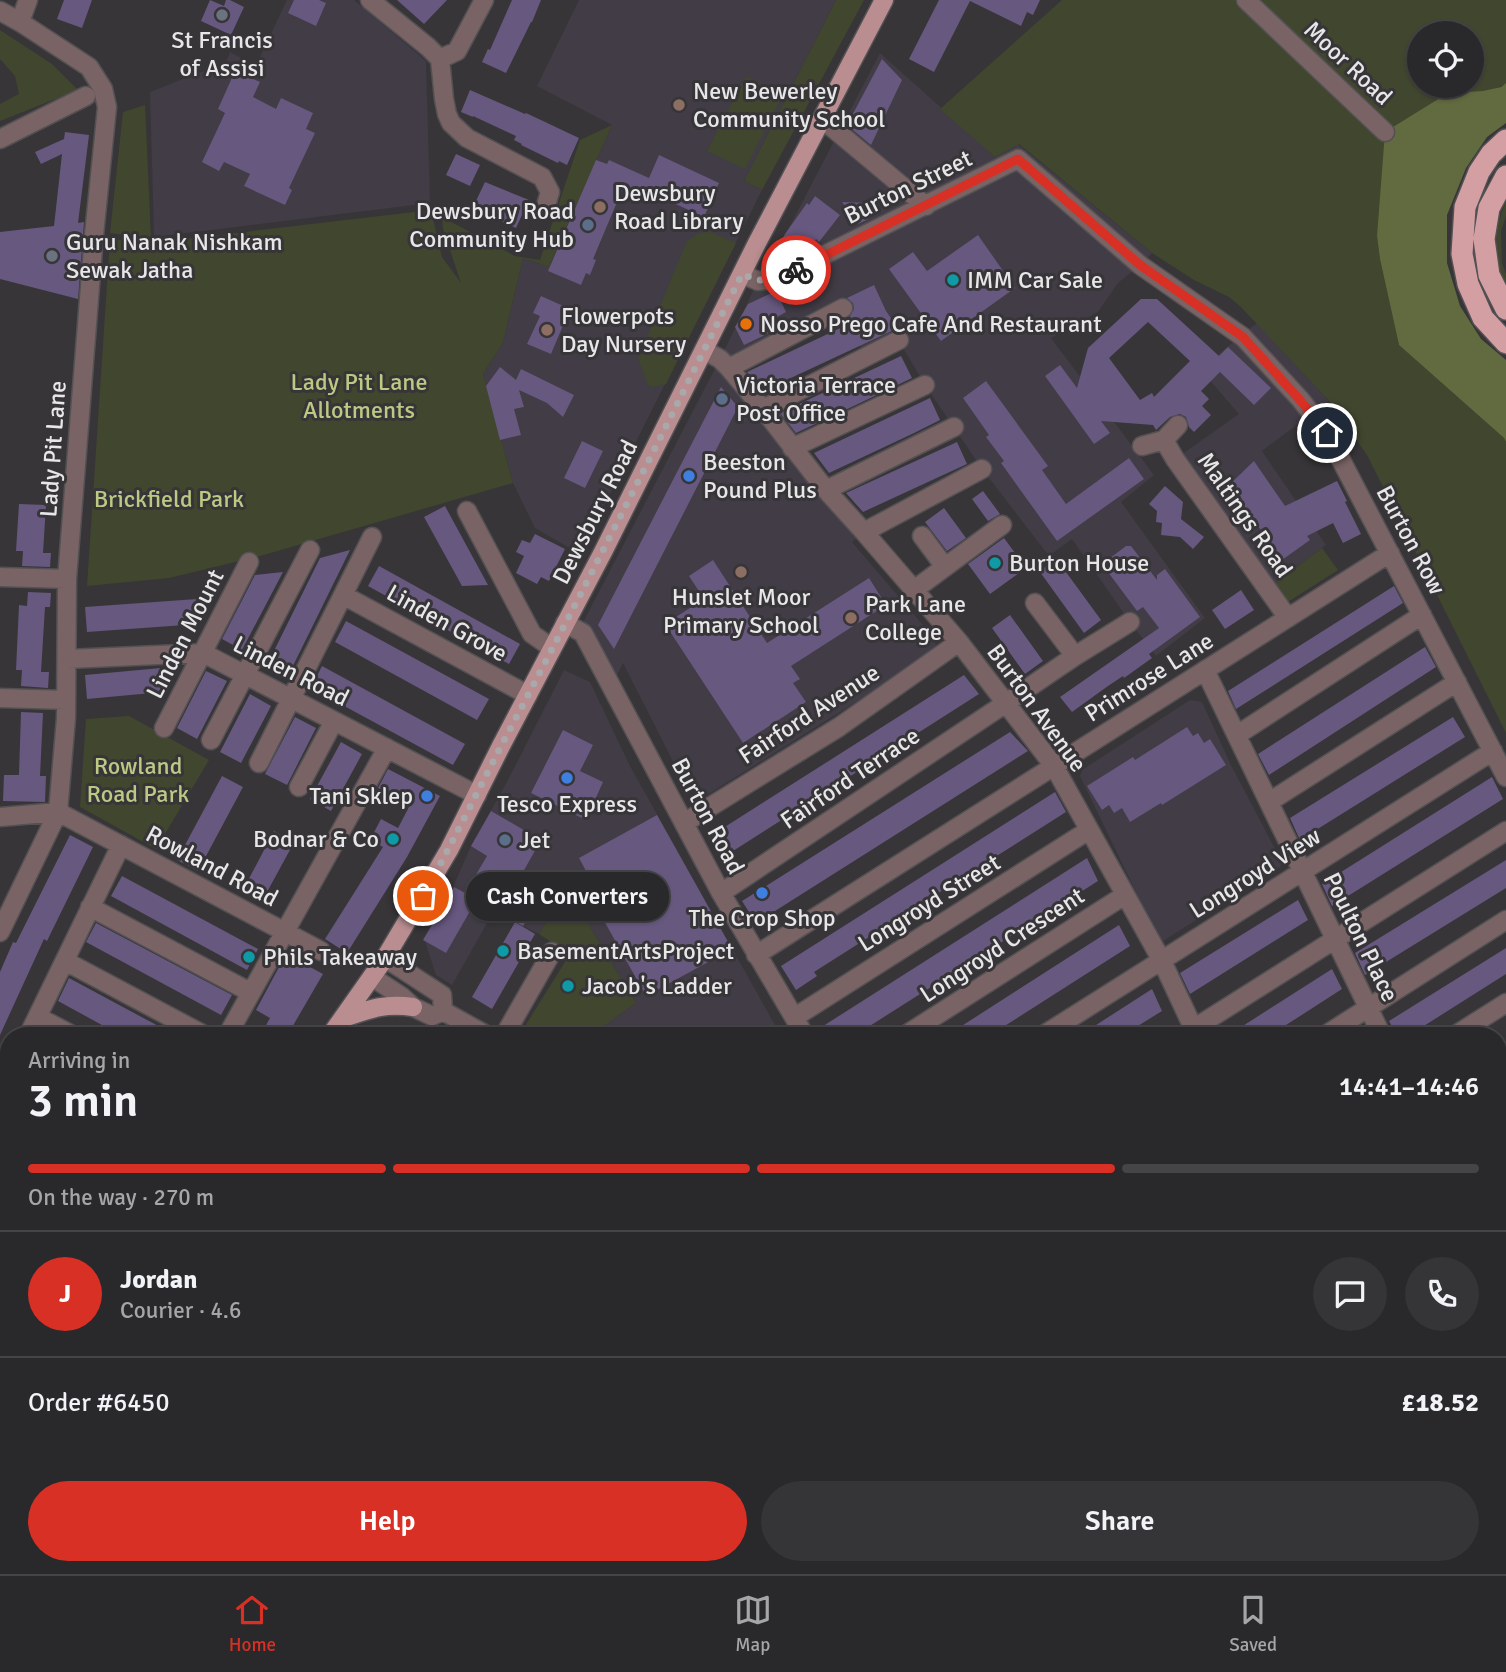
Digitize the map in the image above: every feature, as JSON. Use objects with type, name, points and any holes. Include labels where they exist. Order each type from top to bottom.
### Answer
[{"type":"highway","points":[[1506,140],[1491,154],[1479,172],[1465,207],[1462,254],[1468,284],[1483,318],[1506,342]]},
{"type":"highway","points":[[1506,176],[1489,208],[1484,239],[1489,275],[1506,309]]},
{"type":"main road","name":"Dewsbury Road","points":[[337,1027],[385,958],[449,850],[884,0]]},
{"type":"main road","points":[[344,1018],[385,1006],[413,1007]]},
{"type":"street","points":[[20,22],[28,0]]},
{"type":"street","points":[[370,0],[440,59],[444,99],[451,123],[467,138],[542,177],[550,192],[547,202]]},
{"type":"street","points":[[440,59],[457,51],[484,0]]},
{"type":"street","name":"Moor Road","points":[[1246,0],[1385,132]]},
{"type":"street","name":"Lady Pit Lane","points":[[0,11],[89,67],[103,89],[107,107],[94,235],[67,579],[66,718],[58,811],[0,932]]},
{"type":"street","points":[[0,139],[86,96]]},
{"type":"street","points":[[822,119],[926,206]]},
{"type":"street","name":"Burton Street","points":[[742,274],[758,281],[776,279],[1018,159]]},
{"type":"street","name":"Burton Row","points":[[1018,159],[1140,265],[1243,337],[1327,433],[1506,777]]},
{"type":"street","points":[[729,368],[843,308]]},
{"type":"street","points":[[763,409],[899,341]]},
{"type":"street","name":"Burton Avenue","points":[[704,350],[729,368],[825,491],[959,642],[1054,766],[1162,961],[1188,1027]]},
{"type":"street","points":[[792,448],[925,385]]},
{"type":"street","points":[[1142,446],[1164,440],[1178,425]]},
{"type":"street","points":[[825,491],[954,427]]},
{"type":"street","name":"Maltings Road","points":[[1164,440],[1288,618]]},
{"type":"street","points":[[864,532],[982,469]]},
{"type":"street","points":[[467,511],[532,634],[552,648]]},
{"type":"street","points":[[914,590],[1002,525]]},
{"type":"street","points":[[922,536],[945,567]]},
{"type":"street","points":[[259,763],[372,537]]},
{"type":"street","points":[[211,740],[310,550]]},
{"type":"street","name":"Primrose Lane","points":[[756,955],[1390,553]]},
{"type":"street","name":"Linden Mount","points":[[164,728],[249,562]]},
{"type":"street","points":[[0,577],[67,579]]},
{"type":"street","name":"Linden Grove","points":[[343,595],[528,695]]},
{"type":"street","points":[[1035,603],[1075,656]]},
{"type":"street","points":[[1237,735],[1422,615]]},
{"type":"street","name":"Fairford Terrace","points":[[721,893],[1130,622]]},
{"type":"street","name":"Burton Road","points":[[565,623],[583,633],[721,893],[800,1027]]},
{"type":"street","name":"Fairford Avenue","points":[[684,823],[838,727],[959,642]]},
{"type":"street","name":"Linden Road","points":[[68,659],[203,653],[477,795]]},
{"type":"street","name":"Poulton Place","points":[[1205,670],[1378,1027]]},
{"type":"street","points":[[1269,802],[1457,682]]},
{"type":"street","points":[[0,698],[66,701]]},
{"type":"street","points":[[299,787],[334,721]]},
{"type":"street","points":[[232,1027],[387,748]]},
{"type":"street","name":"Longroyd View","points":[[1056,1027],[1493,751]]},
{"type":"street","points":[[0,817],[58,811]]},
{"type":"street","name":"Rowland Road","points":[[58,811],[321,951]]},
{"type":"street","name":"Longroyd Street","points":[[795,1017],[1089,830]]},
{"type":"street","points":[[1202,1027],[1506,831]]},
{"type":"street","points":[[33,1027],[121,845]]},
{"type":"street","name":"Longroyd Crescent","points":[[919,1027],[1125,895]]},
{"type":"street","points":[[90,907],[250,992]]},
{"type":"street","points":[[1338,1027],[1506,920]]},
{"type":"street","points":[[509,1027],[552,952]]},
{"type":"street","points":[[385,958],[442,995],[443,1011]]},
{"type":"street","points":[[65,961],[189,1027]]},
{"type":"street","points":[[372,976],[413,1007],[432,1016],[443,1011]]},
{"type":"street","points":[[1468,1027],[1506,1003]]},
{"type":"street","points":[[443,1011],[472,1027]]},
{"type":"street","points":[[38,1017],[57,1027]]},
{"type":"shaded area","points":[[287,0],[354,0],[426,61],[430,203],[154,237],[150,92],[226,62],[230,52],[249,62],[258,61]]},
{"type":"shaded area","points":[[579,0],[836,0],[744,181],[762,190],[580,554],[535,528],[513,483],[483,374],[503,343],[523,258],[549,267],[612,125],[537,86]]},
{"type":"shaded area","points":[[880,53],[995,156],[1018,144],[1152,253],[1118,283],[1098,312],[1051,338],[1154,475],[1121,502],[1205,618],[1156,656],[1072,539],[1049,556],[982,469],[925,385],[899,341],[865,357],[843,308],[729,367],[864,532],[852,542],[934,638],[936,645],[934,651],[909,669],[707,795],[686,787],[623,663],[612,685],[579,630],[758,281],[782,241]]},
{"type":"shaded area","points":[[1257,323],[1329,401],[1262,451],[1326,545],[1271,586],[1175,459],[1239,414],[1200,369]]},
{"type":"shaded area","points":[[564,670],[590,682],[630,766],[776,1027],[600,1027],[636,1003],[561,879],[549,902],[555,906],[539,934],[494,911],[452,985],[436,975],[424,938]]},
{"type":"shaded area","points":[[1190,700],[1202,702],[1231,765],[1282,862],[1280,867],[1163,941],[1159,940],[1080,776],[1082,770]]},
{"type":"shaded area","points":[[392,1025],[398,1027],[370,1027]]},
{"type":"green space","points":[[836,0],[864,0],[762,190],[744,181]]},
{"type":"green space","points":[[1062,0],[1506,0],[1506,83],[1486,91],[1484,21],[1407,21],[1407,98],[1446,98],[1377,236],[1399,345],[1506,442],[1506,733],[1367,455],[1329,401],[1229,297],[1194,280],[1152,253],[1019,144],[995,157],[940,109]]},
{"type":"green space","points":[[0,30],[52,64],[78,90],[0,121],[0,104],[19,94],[15,76],[0,59]]},
{"type":"green space","points":[[746,76],[783,95],[745,169],[707,151]]},
{"type":"green space","points":[[1506,83],[1506,123],[1487,137],[1466,168],[1447,215],[1447,263],[1460,306],[1481,339],[1506,360],[1506,442],[1399,345],[1377,236],[1385,132],[1440,98],[1484,98],[1484,91],[1501,87]]},
{"type":"green space","points":[[145,105],[151,239],[110,233],[123,112]]},
{"type":"green space","points":[[612,125],[549,267],[523,258],[503,343],[483,374],[513,483],[260,556],[169,578],[87,586],[110,239],[151,243],[431,210],[442,257],[461,283],[443,229],[442,217],[515,256],[540,260],[580,140]]},
{"type":"green space","points":[[1506,201],[1506,216],[1501,231],[1506,287],[1497,263],[1496,229]]},
{"type":"green space","points":[[711,232],[736,243],[666,384],[653,387],[648,385],[638,359],[687,241],[699,233]]},
{"type":"green space","points":[[1322,548],[1338,570],[1287,602],[1271,586]]},
{"type":"green space","name":"Rowland Road Park","points":[[129,716],[209,760],[156,849],[80,807],[86,719]]},
{"type":"green space","points":[[561,879],[636,1003],[601,1027],[525,1026],[570,954],[539,934],[555,907],[549,902]]},
{"type":"building","points":[[64,0],[92,0],[82,28],[57,19]]},
{"type":"building","name":"St Francis of Assisi","points":[[210,0],[224,6],[226,0],[230,0],[244,7],[231,35],[201,21]]},
{"type":"building","points":[[294,0],[319,0],[326,3],[316,26],[288,13]]},
{"type":"building","points":[[397,0],[447,0],[424,24]]},
{"type":"building","points":[[512,0],[541,0],[506,73],[482,62]]},
{"type":"building","points":[[939,0],[1040,0],[1033,15],[1027,12],[1021,26],[970,1],[934,72],[909,59]]},
{"type":"building","points":[[882,59],[902,80],[871,145],[847,125]]},
{"type":"building","points":[[235,71],[260,82],[253,97],[276,109],[281,98],[313,113],[306,129],[315,133],[289,188],[292,190],[285,205],[244,186],[250,174],[224,162],[219,171],[202,162],[225,113],[218,109]]},
{"type":"building","points":[[470,90],[579,138],[567,165],[521,145],[514,140],[516,136],[461,112]]},
{"type":"building","points":[[65,132],[89,135],[78,223],[84,222],[78,299],[0,279],[0,232],[54,226],[62,154],[41,164],[35,152],[64,139]]},
{"type":"building","points":[[456,154],[480,165],[470,186],[446,175]]},
{"type":"building","name":"Dewsbury Road Community Hub","points":[[659,155],[719,183],[704,217],[636,186],[633,192],[623,188],[593,259],[596,260],[590,275],[586,273],[581,285],[548,271],[596,160],[607,164],[609,160],[649,178]]},
{"type":"building","points":[[485,182],[529,200],[516,228],[492,217],[495,211],[475,203]]},
{"type":"building","points":[[815,196],[840,215],[819,242],[816,239],[808,250],[783,262],[773,256],[785,234]]},
{"type":"building","points":[[842,202],[870,203],[869,219],[858,224]]},
{"type":"building","name":"IMM Car Sale","points":[[978,235],[1015,288],[941,341],[889,269],[913,252],[927,271]]},
{"type":"building","points":[[874,285],[886,311],[898,328],[763,391],[747,372],[853,322],[850,316],[854,309],[853,303],[847,298]]},
{"type":"building","points":[[776,291],[786,312],[764,324],[769,333],[744,345],[735,327],[748,304]]},
{"type":"building","name":"Flowerpots Day Nursery","points":[[541,296],[570,309],[551,354],[527,344],[540,316],[533,313]]},
{"type":"building","points":[[1141,299],[1157,299],[1219,356],[1228,347],[1271,388],[1254,405],[1220,372],[1201,391],[1209,399],[1202,406],[1211,415],[1194,432],[1186,417],[1180,414],[1170,417],[1156,430],[1153,425],[1101,421],[1110,433],[1094,444],[1045,376],[1060,365],[1077,388],[1088,348]],"holes":[[[1148,322],[1190,361],[1154,397],[1152,393],[1140,400],[1109,358]]]},
{"type":"building","points":[[901,356],[912,378],[860,403],[796,433],[780,413]]},
{"type":"building","points":[[500,367],[516,380],[521,369],[574,395],[563,417],[547,403],[519,390],[524,407],[514,409],[521,435],[500,440],[486,386]]},
{"type":"building","points":[[986,381],[1048,466],[1042,470],[1066,504],[1129,458],[1144,479],[1057,541],[1001,463],[1004,461],[986,437],[989,435],[963,398]]},
{"type":"building","points":[[721,387],[738,407],[614,649],[598,625]]},
{"type":"building","points":[[930,398],[940,420],[912,434],[829,473],[814,453]]},
{"type":"building","points":[[582,441],[603,451],[585,488],[564,478]]},
{"type":"building","points":[[957,442],[967,464],[863,512],[846,493]]},
{"type":"building","points":[[1254,461],[1285,506],[1337,481],[1361,534],[1343,543],[1333,523],[1307,536],[1310,540],[1282,560],[1229,485]]},
{"type":"building","points":[[1165,486],[1183,502],[1181,519],[1204,537],[1193,549],[1180,537],[1161,535],[1162,523],[1156,522],[1157,511],[1149,504]]},
{"type":"building","points":[[983,491],[1000,514],[988,521],[972,499]]},
{"type":"building","points":[[19,504],[46,505],[43,553],[51,553],[50,567],[22,566],[23,551],[16,551]]},
{"type":"building","points":[[445,506],[488,585],[462,586],[424,517]]},
{"type":"building","points":[[944,508],[966,538],[947,551],[925,522]]},
{"type":"building","points":[[535,534],[565,549],[549,581],[541,577],[537,584],[516,573],[524,556],[516,552],[522,540],[530,543]]},
{"type":"building","name":"Burton House","points":[[1004,538],[1026,568],[990,594],[968,564]]},
{"type":"building","points":[[1126,546],[1131,546],[1157,580],[1157,575],[1165,569],[1200,617],[1149,654],[1152,658],[1072,712],[1060,697],[1159,628],[1143,607],[1137,611],[1102,564]]},
{"type":"building","points":[[350,550],[288,676],[267,665],[320,558]]},
{"type":"building","points":[[1055,557],[1101,620],[1084,633],[1040,572]]},
{"type":"building","points":[[713,560],[767,643],[869,578],[886,605],[791,666],[800,679],[793,683],[806,702],[743,743],[665,624],[704,599],[689,576]]},
{"type":"building","points":[[379,566],[520,644],[509,664],[368,586]]},
{"type":"building","points":[[283,572],[242,650],[222,639],[255,575]]},
{"type":"building","points":[[1394,586],[1403,603],[1236,709],[1228,691]]},
{"type":"building","points":[[1241,590],[1254,610],[1225,629],[1212,610]]},
{"type":"building","points":[[28,592],[51,593],[50,607],[45,607],[41,672],[49,672],[48,688],[21,686],[22,670],[16,670],[19,605],[27,606]]},
{"type":"building","points":[[197,599],[199,624],[87,632],[85,607]]},
{"type":"building","points":[[1010,615],[1043,661],[1025,674],[992,628]]},
{"type":"building","points":[[346,621],[489,699],[477,720],[335,642]]},
{"type":"building","points":[[1425,647],[1436,667],[1269,775],[1258,754]]},
{"type":"building","points":[[322,666],[465,744],[453,765],[311,688]]},
{"type":"building","points":[[161,668],[163,692],[87,699],[85,675]]},
{"type":"building","points":[[206,671],[227,681],[197,739],[177,728]]},
{"type":"building","points":[[964,675],[979,694],[722,858],[709,837]]},
{"type":"building","points":[[250,694],[271,706],[241,763],[220,752]]},
{"type":"building","points":[[21,712],[43,713],[40,776],[46,776],[45,802],[3,801],[4,775],[19,775]]},
{"type":"building","points":[[295,717],[316,728],[287,785],[265,774]]},
{"type":"building","points":[[1453,717],[1465,737],[1300,840],[1290,818]]},
{"type":"building","points":[[1187,727],[1193,736],[1198,733],[1204,743],[1210,739],[1226,765],[1130,822],[1122,808],[1114,813],[1109,805],[1102,810],[1087,786]]},
{"type":"building","name":"Tesco Express","points":[[563,730],[593,745],[580,771],[603,782],[586,820],[531,793]]},
{"type":"building","points":[[1010,732],[1028,751],[756,923],[742,901]]},
{"type":"building","points":[[341,742],[362,754],[331,811],[310,799]]},
{"type":"building","points":[[388,769],[440,796],[407,857],[347,953],[325,939],[383,847],[370,840],[381,819],[398,828],[410,805],[378,788]]},
{"type":"building","points":[[222,776],[243,787],[198,871],[177,860]]},
{"type":"building","points":[[1492,777],[1503,799],[1332,906],[1322,884]]},
{"type":"building","points":[[1055,792],[1066,812],[814,972],[817,976],[796,990],[781,966]]},
{"type":"building","points":[[491,811],[541,840],[514,888],[537,902],[523,926],[477,899],[446,953],[423,940],[454,887],[465,893],[487,856],[471,846]]},
{"type":"building","points":[[657,815],[732,949],[646,996],[598,910],[605,906],[579,858]]},
{"type":"building","points":[[274,831],[288,839],[285,844],[291,848],[261,903],[242,892]]},
{"type":"building","points":[[70,835],[93,847],[47,941],[44,939],[4,1027],[0,1027],[0,972],[13,942],[16,943]]},
{"type":"building","points":[[1087,858],[1098,881],[868,1027],[822,1027]]},
{"type":"building","points":[[1506,860],[1506,888],[1365,975],[1355,953]]},
{"type":"building","points":[[122,876],[258,949],[247,970],[111,896]]},
{"type":"building","points":[[1298,900],[1308,920],[1190,994],[1180,973]]},
{"type":"building","points":[[515,922],[535,934],[492,1009],[472,997]]},
{"type":"building","points":[[96,923],[232,995],[221,1015],[86,942]]},
{"type":"building","points":[[1119,925],[1130,946],[1003,1027],[960,1027]]},
{"type":"building","points":[[1506,948],[1506,974],[1422,1027],[1392,1027],[1389,1021]]},
{"type":"building","points":[[286,954],[323,974],[292,1027],[265,1027],[270,1018],[256,1010]]},
{"type":"building","points":[[1332,969],[1342,989],[1283,1027],[1241,1027]]},
{"type":"building","points":[[69,978],[160,1027],[106,1027],[58,1001]]},
{"type":"building","points":[[1152,989],[1162,1011],[1136,1027],[1093,1027]]},
{"type":"way so far","points":[[423,896],[603,552],[742,274],[758,281],[768,281],[796,270]]},
{"type":"place","name":"St Francis of Assisi","points":[[222,15]]},
{"type":"place","name":"New Bewerley Community School","points":[[679,105]]},
{"type":"place","name":"Dewsbury Road Library","points":[[600,207]]},
{"type":"place","name":"Dewsbury Road Community Hub","points":[[588,225]]},
{"type":"place","name":"Guru Nanak Nishkam Sewak Jatha","points":[[52,256]]},
{"type":"place","name":"IMM Car Sale","points":[[953,280]]},
{"type":"place","name":"Nosso Prego Cafe And Restaurant","points":[[746,324]]},
{"type":"place","name":"Flowerpots Day Nursery","points":[[547,330]]},
{"type":"place","name":"Victoria Terrace Post Office","points":[[722,399]]},
{"type":"place","name":"Beeston Pound Plus","points":[[689,476]]},
{"type":"place","name":"Burton House","points":[[995,563]]},
{"type":"place","name":"Hunslet Moor Primary School","points":[[741,572]]},
{"type":"place","name":"Park Lane College","points":[[851,618]]},
{"type":"place","name":"Tesco Express","points":[[567,778]]},
{"type":"place","name":"Tani Sklep","points":[[427,796]]},
{"type":"place","name":"Bodnar & Co","points":[[393,839]]},
{"type":"place","name":"Jet","points":[[505,840]]},
{"type":"place","name":"The Crop Shop","points":[[762,893]]},
{"type":"place","name":"Cash Converters","points":[[423,896]]},
{"type":"place","name":"BasementArtsProject","points":[[503,951]]},
{"type":"place","name":"Phils Takeaway","points":[[249,957]]},
{"type":"place","name":"Jacob's Ladder","points":[[568,986]]},
{"type":"route","points":[[796,270],[1018,159],[1140,265],[1243,337],[1327,433]]},
{"type":"park label","name":"Lady Pit Lane Allotments","points":[[359,396]]},
{"type":"park label","name":"Brickfield Park","points":[[169,499]]}]
